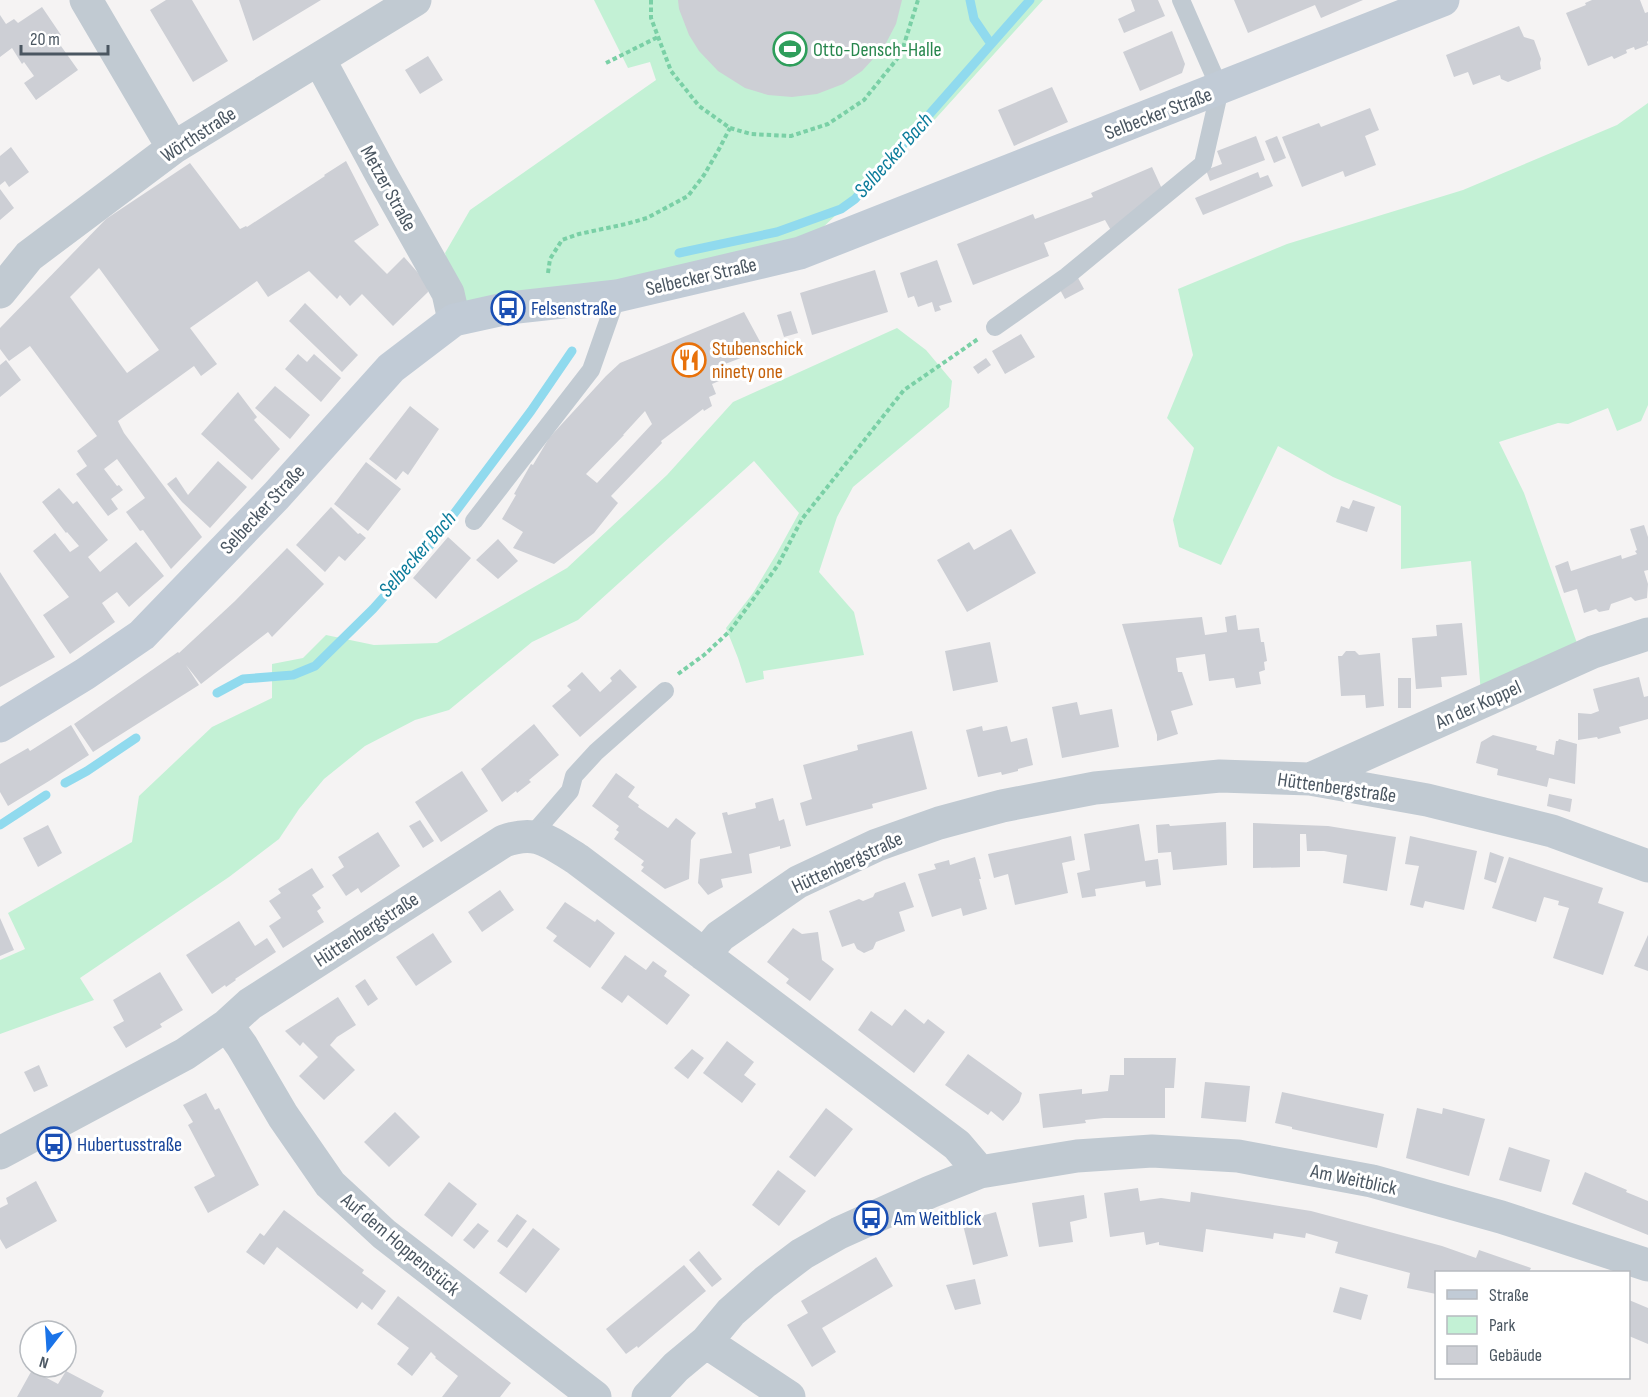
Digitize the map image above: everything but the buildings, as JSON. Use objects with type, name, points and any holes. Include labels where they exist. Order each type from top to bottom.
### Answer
[{"type":"main road","name":"Selbecker Straße","points":[[0,726],[85,674],[142,635],[276,496],[391,368],[454,320],[508,308],[617,296],[800,253],[1443,0]]},
{"type":"street","points":[[86,0],[173,148]]},
{"type":"street","name":"Wörthstraße","points":[[0,292],[29,256],[173,148],[416,0]]},
{"type":"street","name":"Metzer Straße","points":[[319,59],[448,293],[454,320]]},
{"type":"street","name":"An der Koppel","points":[[1310,779],[1593,652],[1648,634]]},
{"type":"street","name":"Hüttenbergstraße","points":[[704,955],[720,936],[798,882],[877,845],[939,823],[1002,806],[1095,788],[1220,777],[1310,779],[1427,800],[1552,831],[1648,866]]},
{"type":"street","points":[[532,835],[544,839],[577,859],[957,1145],[980,1172]]},
{"type":"street","name":"Hüttenbergstraße","points":[[0,1153],[185,1054],[227,1025],[250,1004],[504,841],[518,836],[532,835]]},
{"type":"street","name":"Auf dem Hoppenstück","points":[[227,1025],[330,1184],[384,1234],[595,1397]]},
{"type":"street","name":"Am Weitblick","points":[[706,1342],[731,1312],[765,1282],[802,1254],[839,1233],[980,1172],[1077,1156],[1152,1150],[1238,1156],[1372,1181],[1501,1217],[1648,1265]]},
{"type":"street","points":[[648,1397],[676,1367],[706,1342],[789,1397]]},
{"type":"lane","points":[[995,327],[1067,276],[1203,164],[1220,89],[1181,0]]},
{"type":"lane","points":[[474,521],[591,370],[617,296]]},
{"type":"lane","points":[[532,835],[570,791],[574,776],[581,768],[665,691]]},
{"type":"path","points":[[651,0],[651,18],[671,71],[699,106],[730,128],[751,134],[791,136],[828,124],[864,100],[901,54],[918,0]]},
{"type":"path","points":[[606,63],[658,37]]},
{"type":"path","points":[[542,304],[550,259],[562,240],[647,218],[688,196],[704,175],[730,128]]},
{"type":"path","points":[[665,691],[672,679],[704,655],[730,631],[777,565],[802,519],[904,390],[995,327]]},
{"type":"green space","points":[[594,0],[1043,0],[928,127],[817,233],[619,288],[461,307],[445,253],[470,210],[656,80],[650,62],[628,68]]},
{"type":"green space","points":[[1648,103],[1648,405],[1641,421],[1617,431],[1608,408],[1568,424],[1558,423],[1499,442],[1524,493],[1578,646],[1481,695],[1471,561],[1401,569],[1401,506],[1333,477],[1278,446],[1221,565],[1179,547],[1173,520],[1194,448],[1167,418],[1193,355],[1178,289],[1287,244],[1463,190],[1617,125]]},
{"type":"green space","points":[[897,328],[926,350],[952,381],[949,407],[853,487],[837,517],[819,572],[854,612],[864,655],[763,671],[764,679],[746,683],[726,628],[753,593],[799,513],[754,461],[578,620],[532,642],[449,710],[415,720],[365,746],[324,779],[299,809],[279,839],[229,877],[80,978],[94,1000],[0,1034],[0,960],[25,949],[8,913],[132,842],[139,796],[212,727],[272,698],[272,664],[303,658],[326,635],[374,645],[437,643],[567,568],[667,475],[733,402]]},
{"type":"waterway","points":[[970,0],[974,19],[991,44]]},
{"type":"waterway","name":"Selbecker Bach","points":[[679,253],[777,232],[841,209],[855,199],[1030,0]]},
{"type":"waterway","name":"Selbecker Bach","points":[[217,693],[243,679],[293,675],[315,666],[373,609],[432,543],[531,411],[572,351]]},
{"type":"waterway","name":"Selbecker Bach","points":[[65,783],[136,738]]},
{"type":"waterway","name":"Selbecker Bach","points":[[0,825],[46,795]]},
{"type":"place","name":"Otto-Densch-Halle","points":[[790,49]]},
{"type":"place","name":"Felsenstraße","points":[[508,308]]},
{"type":"place","name":"Stubenschick ninety one","points":[[689,360]]},
{"type":"place","name":"Hubertusstraße","points":[[54,1144]]},
{"type":"place","name":"Am Weitblick","points":[[871,1218]]}]
